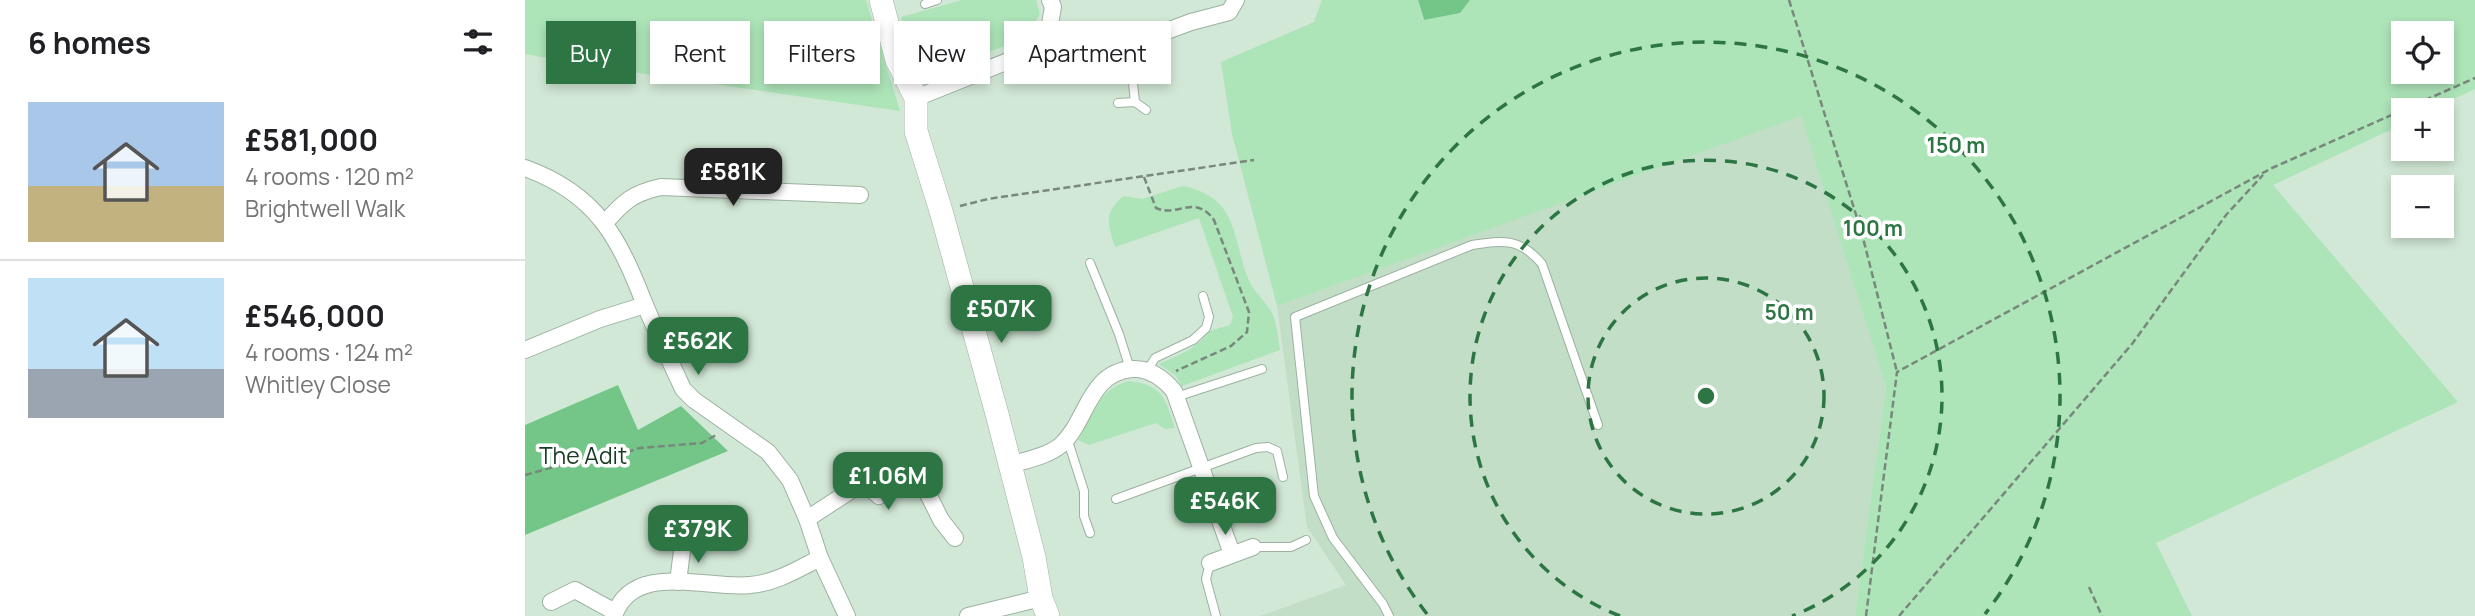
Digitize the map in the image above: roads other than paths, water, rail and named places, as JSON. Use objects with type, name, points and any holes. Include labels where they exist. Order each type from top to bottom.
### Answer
[{"type":"main road","points":[[881,0],[897,60],[916,98],[916,131],[941,211],[1010,465],[1045,607]]},
{"type":"street","points":[[1050,0],[1050,21]]},
{"type":"street","points":[[1171,29],[1229,12],[1236,0]]},
{"type":"street","points":[[916,98],[1004,63]]},
{"type":"street","points":[[525,168],[544,175],[573,193],[605,223],[620,247],[683,389],[694,400],[768,452],[790,480],[820,558],[847,616]]},
{"type":"street","points":[[605,223],[625,201],[643,190],[661,187],[860,195]]},
{"type":"street","points":[[525,350],[645,305]]},
{"type":"street","points":[[1010,465],[1059,447],[1075,428],[1086,403],[1103,380],[1130,369],[1154,374],[1176,397],[1232,554]]},
{"type":"street","points":[[807,519],[853,489],[869,487],[879,496],[919,477],[941,520],[954,538]]},
{"type":"street","points":[[678,582],[683,543]]},
{"type":"street","points":[[1210,563],[1253,547]]},
{"type":"street","points":[[551,602],[575,590],[615,614],[627,596],[645,584],[665,581],[750,586],[774,581],[820,558]]},
{"type":"street","points":[[968,616],[1045,607]]},
{"type":"lane","points":[[925,4],[937,0]]},
{"type":"lane","points":[[1133,84],[1135,102]]},
{"type":"lane","points":[[1118,103],[1135,102],[1146,110]]},
{"type":"lane","points":[[1389,616],[1383,604],[1333,538],[1314,496],[1294,317],[1472,245],[1503,240],[1518,244],[1542,264],[1598,425]]},
{"type":"lane","points":[[1090,263],[1130,369]]},
{"type":"lane","points":[[1154,374],[1155,358],[1193,340],[1206,328],[1209,317],[1203,296]]},
{"type":"lane","points":[[1176,397],[1262,369]]},
{"type":"lane","points":[[1067,438],[1084,491],[1084,516],[1090,533]]},
{"type":"lane","points":[[1116,499],[1256,448],[1268,447],[1277,451],[1283,477]]},
{"type":"lane","points":[[1253,547],[1291,547],[1306,540]]},
{"type":"lane","points":[[1210,563],[1206,579],[1216,616]]},
{"type":"park label","name":"The Adit","points":[[583,456]]}]
